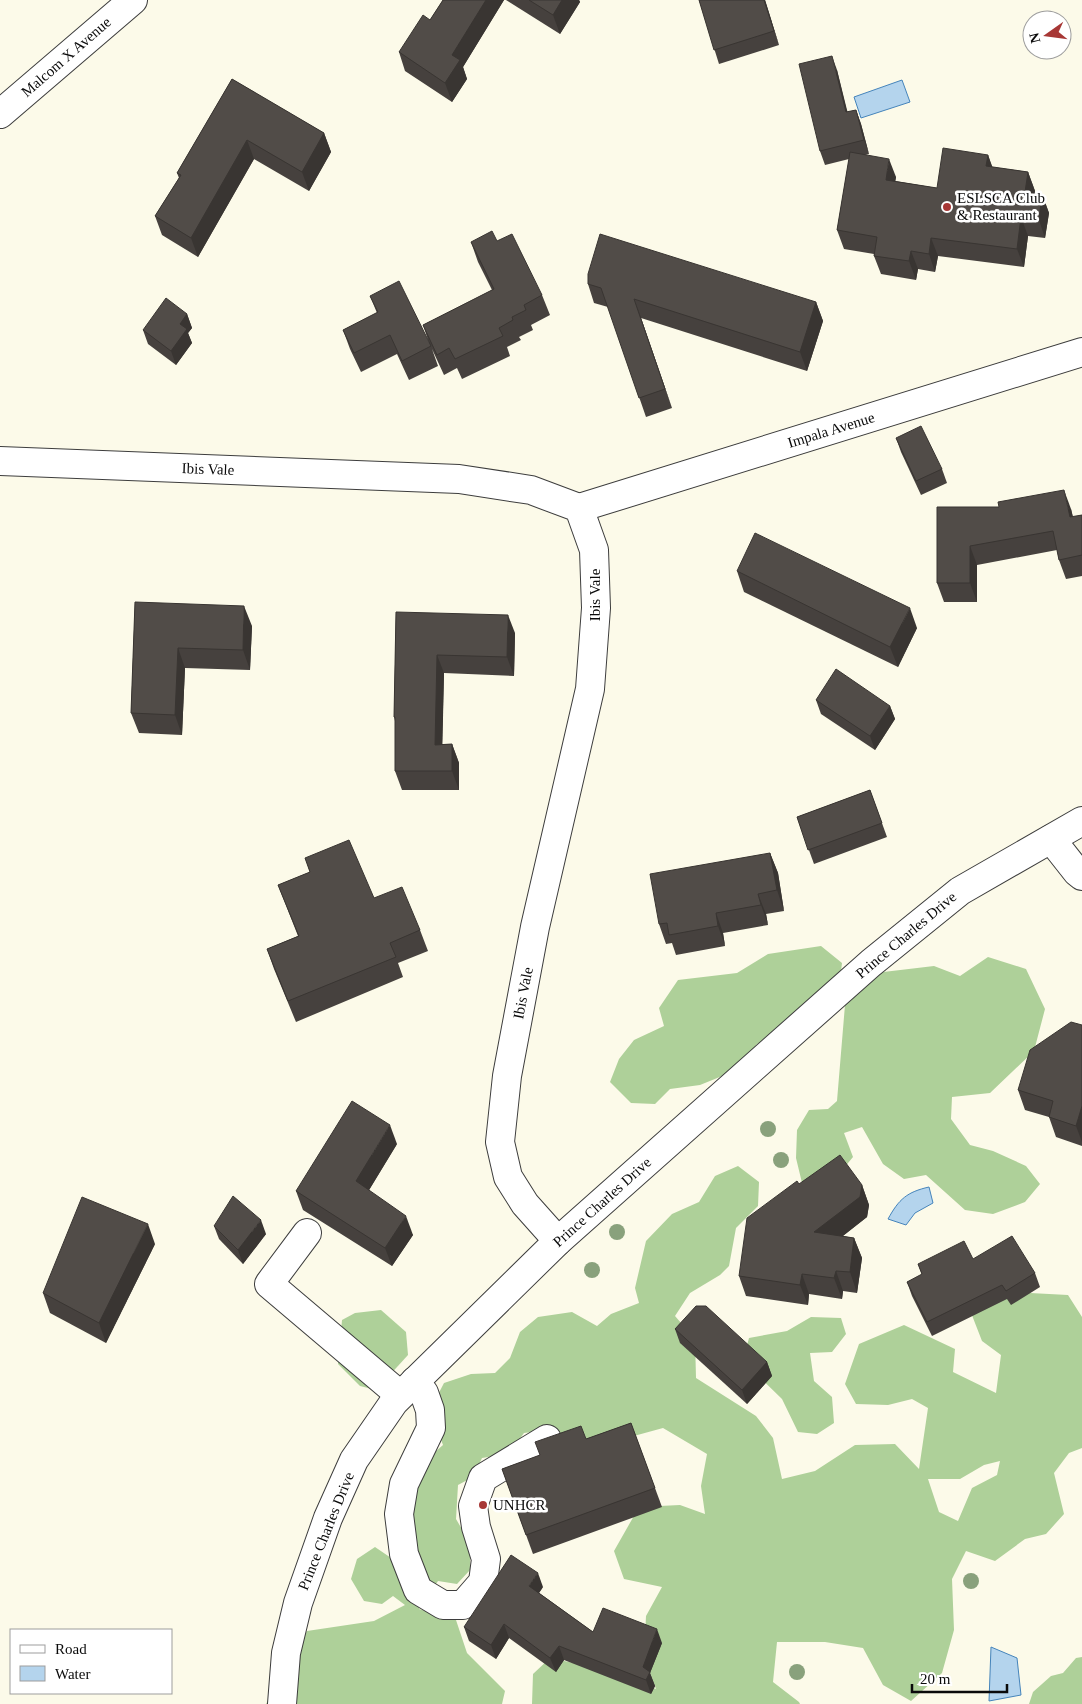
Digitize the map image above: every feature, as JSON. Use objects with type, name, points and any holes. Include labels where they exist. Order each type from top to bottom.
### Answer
[{"type":"street","name":"Malcom X Avenue","points":[[0,114],[132,0]]},
{"type":"street","name":"Impala Avenue","points":[[579,508],[1082,352]]},
{"type":"street","name":"Ibis Vale","points":[[0,461],[459,478],[531,490],[579,508],[594,550],[596,608],[590,689],[535,927],[507,1076],[500,1142],[508,1177],[525,1204],[558,1241]]},
{"type":"street","name":"Prince Charles Drive","points":[[282,1704],[286,1653],[298,1603],[328,1518],[354,1460],[394,1402],[558,1241],[871,963],[960,891],[1082,821]]},
{"type":"street","points":[[1051,839],[1082,876]]},
{"type":"street","points":[[306,1233],[269,1284],[407,1388],[424,1394],[430,1410],[431,1428],[404,1484],[399,1514],[404,1554],[418,1590],[443,1605],[463,1605],[483,1582],[486,1559],[476,1526],[473,1506],[483,1478],[547,1440]]},
{"type":"green space","points":[[821,946],[842,963],[836,1013],[757,1044],[737,1070],[700,1085],[670,1089],[655,1104],[631,1103],[610,1082],[619,1059],[634,1040],[664,1026],[659,1008],[678,980],[737,973],[768,954]]},
{"type":"green space","points":[[988,957],[1026,969],[1045,1009],[1034,1051],[990,1093],[952,1097],[951,1119],[970,1145],[993,1151],[1026,1166],[1040,1184],[1025,1202],[993,1214],[965,1210],[926,1175],[904,1179],[883,1164],[862,1127],[844,1133],[853,1157],[819,1198],[803,1187],[796,1158],[797,1130],[809,1110],[828,1109],[837,1101],[845,1005],[875,973],[934,966],[960,976]]},
{"type":"green space","points":[[738,1166],[759,1182],[758,1206],[736,1228],[729,1266],[720,1275],[690,1293],[675,1316],[695,1339],[696,1378],[756,1416],[773,1438],[782,1479],[815,1471],[855,1445],[895,1444],[919,1469],[928,1408],[912,1399],[888,1405],[856,1404],[845,1384],[859,1344],[904,1325],[955,1349],[953,1372],[996,1393],[1001,1355],[982,1341],[968,1305],[1012,1292],[1068,1295],[1082,1317],[1082,1448],[1069,1453],[1054,1473],[1064,1514],[1046,1534],[1025,1539],[995,1561],[966,1551],[952,1579],[954,1630],[942,1673],[911,1701],[883,1685],[863,1648],[825,1642],[777,1642],[773,1682],[800,1704],[532,1704],[533,1674],[550,1658],[617,1672],[656,1689],[644,1657],[646,1616],[662,1587],[624,1579],[614,1551],[639,1507],[680,1505],[705,1514],[701,1486],[707,1454],[663,1428],[612,1442],[570,1444],[539,1431],[524,1433],[511,1448],[502,1454],[482,1458],[473,1477],[458,1485],[456,1519],[470,1543],[470,1570],[457,1584],[438,1581],[419,1609],[456,1620],[467,1653],[505,1691],[502,1704],[266,1704],[307,1631],[374,1621],[405,1605],[393,1596],[382,1604],[364,1601],[351,1579],[357,1559],[375,1547],[397,1562],[391,1491],[443,1445],[430,1410],[444,1383],[471,1374],[495,1373],[510,1358],[520,1332],[538,1317],[572,1312],[597,1326],[611,1314],[639,1303],[635,1288],[646,1241],[672,1214],[699,1202],[715,1176]],"holes":[[[1000,1461],[997,1475],[972,1488],[958,1521],[939,1512],[928,1479],[960,1479],[984,1465]]]},
{"type":"green space","points":[[381,1310],[406,1332],[408,1355],[376,1390],[360,1386],[338,1364],[342,1320],[355,1313]]},
{"type":"green space","points":[[811,1317],[841,1318],[846,1334],[832,1352],[810,1353],[814,1381],[832,1397],[834,1423],[817,1434],[798,1432],[782,1399],[743,1361],[749,1338],[787,1331]]},
{"type":"green space","points":[[1082,1657],[1082,1704],[1029,1704],[1033,1692],[1051,1676],[1063,1673],[1076,1658]]},
{"type":"water","points":[[902,80],[910,102],[861,118],[854,97]]},
{"type":"water","points":[[929,1187],[933,1203],[915,1213],[906,1225],[888,1219],[904,1197]]},
{"type":"water","points":[[991,1647],[1017,1658],[1021,1695],[989,1701]]},
{"type":"building","points":[[443,0],[486,0],[452,55],[460,60],[445,83],[399,52],[423,15],[430,20]]},
{"type":"building","points":[[529,0],[562,0],[553,15]]},
{"type":"building","points":[[699,0],[764,0],[774,31],[714,50]]},
{"type":"building","points":[[832,56],[846,112],[856,110],[864,140],[820,151],[799,64]]},
{"type":"building","points":[[232,79],[324,133],[302,172],[247,140],[191,238],[155,216],[181,175],[177,173]]},
{"type":"building","points":[[943,148],[988,155],[986,166],[1028,172],[1025,192],[1042,194],[1039,220],[1021,217],[1017,249],[931,238],[929,254],[911,251],[909,261],[874,256],[877,237],[837,230],[850,152],[889,159],[886,180],[937,188]]},
{"type":"building","points":[[492,231],[497,241],[512,234],[542,295],[524,305],[526,310],[512,317],[513,320],[499,328],[503,336],[455,359],[449,348],[437,355],[423,325],[494,289],[471,242]]},
{"type":"building","points":[[600,234],[816,302],[800,352],[634,299],[665,389],[639,398],[601,288],[588,284],[588,274]]},
{"type":"building","points":[[399,281],[431,346],[402,361],[390,335],[354,353],[343,330],[378,312],[370,296]]},
{"type":"building","points":[[166,298],[187,314],[180,324],[187,329],[171,351],[143,330]]},
{"type":"building","points":[[921,426],[942,469],[916,481],[896,438]]},
{"type":"building","points":[[1064,490],[1070,517],[1082,515],[1082,555],[1059,560],[1053,531],[970,546],[970,583],[937,583],[937,507],[999,507],[998,502]]},
{"type":"building","points":[[755,533],[910,608],[890,647],[737,571]]},
{"type":"building","points":[[135,602],[244,606],[243,650],[178,648],[175,715],[131,713]]},
{"type":"building","points":[[396,612],[508,615],[507,657],[437,655],[435,745],[452,744],[452,771],[395,771]]},
{"type":"building","points":[[836,669],[890,706],[870,736],[816,700]]},
{"type":"building","points":[[870,790],[882,823],[808,850],[797,817]]},
{"type":"building","points":[[349,840],[374,898],[402,887],[420,930],[390,943],[396,957],[288,1001],[267,949],[299,936],[278,885],[310,872],[305,858]]},
{"type":"building","points":[[770,853],[777,890],[758,894],[761,905],[716,913],[718,926],[669,935],[667,923],[659,924],[650,874]]},
{"type":"building","points":[[1071,1022],[1082,1025],[1082,1106],[1076,1126],[1049,1117],[1053,1101],[1018,1090],[1030,1050]]},
{"type":"building","points":[[352,1101],[390,1125],[356,1181],[406,1216],[385,1248],[296,1191]]},
{"type":"building","points":[[840,1155],[862,1185],[860,1197],[814,1232],[854,1238],[850,1272],[836,1271],[834,1278],[802,1274],[800,1285],[739,1276],[747,1218],[797,1181],[799,1184]]},
{"type":"building","points":[[233,1196],[261,1220],[238,1250],[214,1226]]},
{"type":"building","points":[[82,1197],[148,1224],[99,1323],[43,1293]]},
{"type":"building","points":[[1012,1236],[1035,1273],[1006,1291],[1002,1285],[927,1322],[907,1282],[922,1274],[918,1264],[964,1241],[973,1259]]},
{"type":"building","points":[[696,1306],[706,1306],[767,1362],[742,1390],[675,1329]]},
{"type":"building","points":[[631,1423],[655,1488],[526,1535],[502,1469],[540,1455],[535,1442],[581,1426],[586,1439]]},
{"type":"building","points":[[511,1555],[538,1573],[529,1586],[593,1632],[603,1608],[657,1629],[643,1667],[650,1672],[646,1680],[559,1646],[550,1658],[504,1624],[491,1645],[464,1627]]},
{"type":"place","name":"ESLSCA Club & Restaurant","points":[[947,207]]},
{"type":"place","name":"UNHCR","points":[[483,1505]]}]
